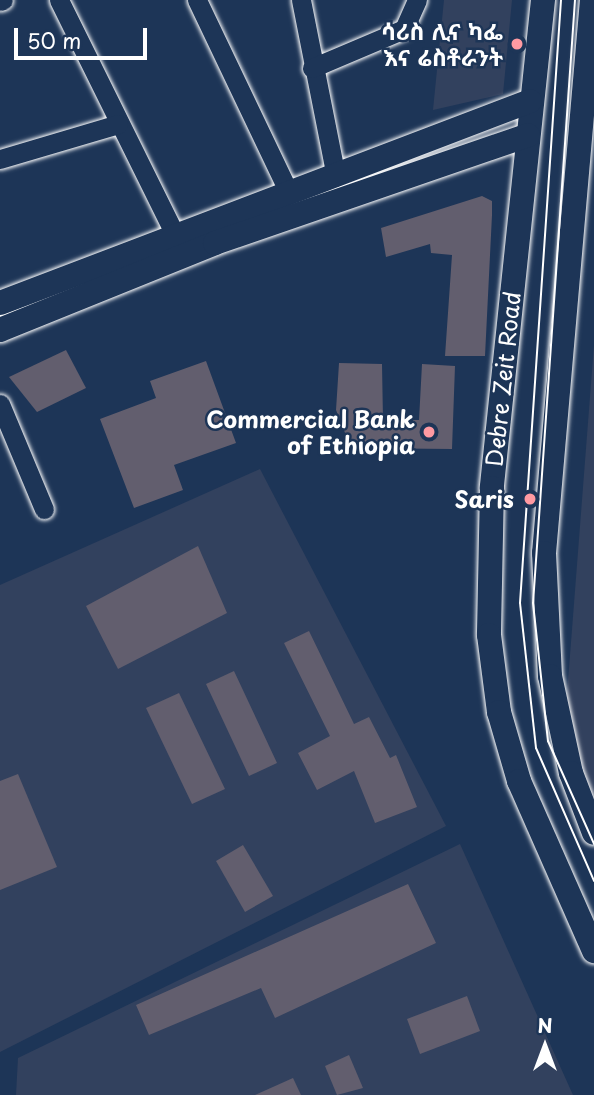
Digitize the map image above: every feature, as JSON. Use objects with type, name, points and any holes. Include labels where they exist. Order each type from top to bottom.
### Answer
[{"type":"main road","name":"Debre Zeit Road","points":[[543,0],[530,101],[492,488],[489,635],[499,712],[519,781],[594,951]]},
{"type":"main road","points":[[592,0],[561,317],[544,581],[550,676],[562,741],[594,834]]},
{"type":"main road","points":[[0,330],[289,193],[530,101]]},
{"type":"main road","points":[[0,303],[528,135]]},
{"type":"street","points":[[59,0],[180,246]]},
{"type":"street","points":[[197,0],[289,193]]},
{"type":"street","points":[[301,0],[312,68],[336,177]]},
{"type":"street","points":[[312,68],[404,29],[417,0]]},
{"type":"street","points":[[0,159],[118,124]]},
{"type":"street","points":[[0,404],[44,509]]},
{"type":"shaded area","points":[[444,0],[512,0],[503,94],[433,110]]},
{"type":"shaded area","points":[[594,345],[594,797],[564,733]]},
{"type":"shaded area","points":[[260,469],[446,826],[0,1052],[0,585]]},
{"type":"shaded area","points":[[460,844],[573,1095],[16,1095],[18,1058]]},
{"type":"building","points":[[482,196],[492,201],[485,356],[445,356],[452,255],[431,253],[430,244],[386,257],[381,228]]},
{"type":"building","points":[[66,350],[86,388],[37,412],[9,377]]},
{"type":"building","points":[[206,361],[236,443],[174,465],[183,490],[134,508],[100,419],[156,398],[150,381]]},
{"type":"building","points":[[339,363],[382,364],[383,420],[419,420],[422,364],[455,366],[452,449],[351,448],[336,410]]},
{"type":"building","points":[[198,546],[227,613],[118,669],[86,606]]},
{"type":"building","points":[[309,631],[354,724],[369,717],[390,758],[396,755],[417,807],[375,823],[354,771],[317,790],[298,753],[330,736],[284,643]]},
{"type":"building","points":[[234,671],[277,763],[249,776],[206,684]]},
{"type":"building","points":[[179,693],[225,789],[192,804],[146,708]]},
{"type":"building","points":[[18,774],[57,867],[0,890],[0,781]]},
{"type":"building","points":[[243,845],[273,896],[245,912],[216,861]]},
{"type":"building","points":[[408,884],[436,943],[275,1018],[261,988],[149,1035],[136,1005]]},
{"type":"building","points":[[467,996],[480,1031],[420,1054],[407,1019]]},
{"type":"building","points":[[349,1055],[363,1088],[337,1095],[325,1066]]},
{"type":"building","points":[[293,1078],[301,1095],[255,1095]]},
{"type":"tram line","points":[[561,0],[520,603],[536,748],[594,881]]},
{"type":"tram line","points":[[575,0],[533,603],[548,741],[594,844]]},
{"type":"place","name":"ሳሪስ ሊና ካፌ እና ሬስቶራንት","points":[[517,44]]},
{"type":"place","name":"Commercial Bank of Ethiopia","points":[[429,432]]},
{"type":"place","name":"Saris","points":[[530,499]]}]
